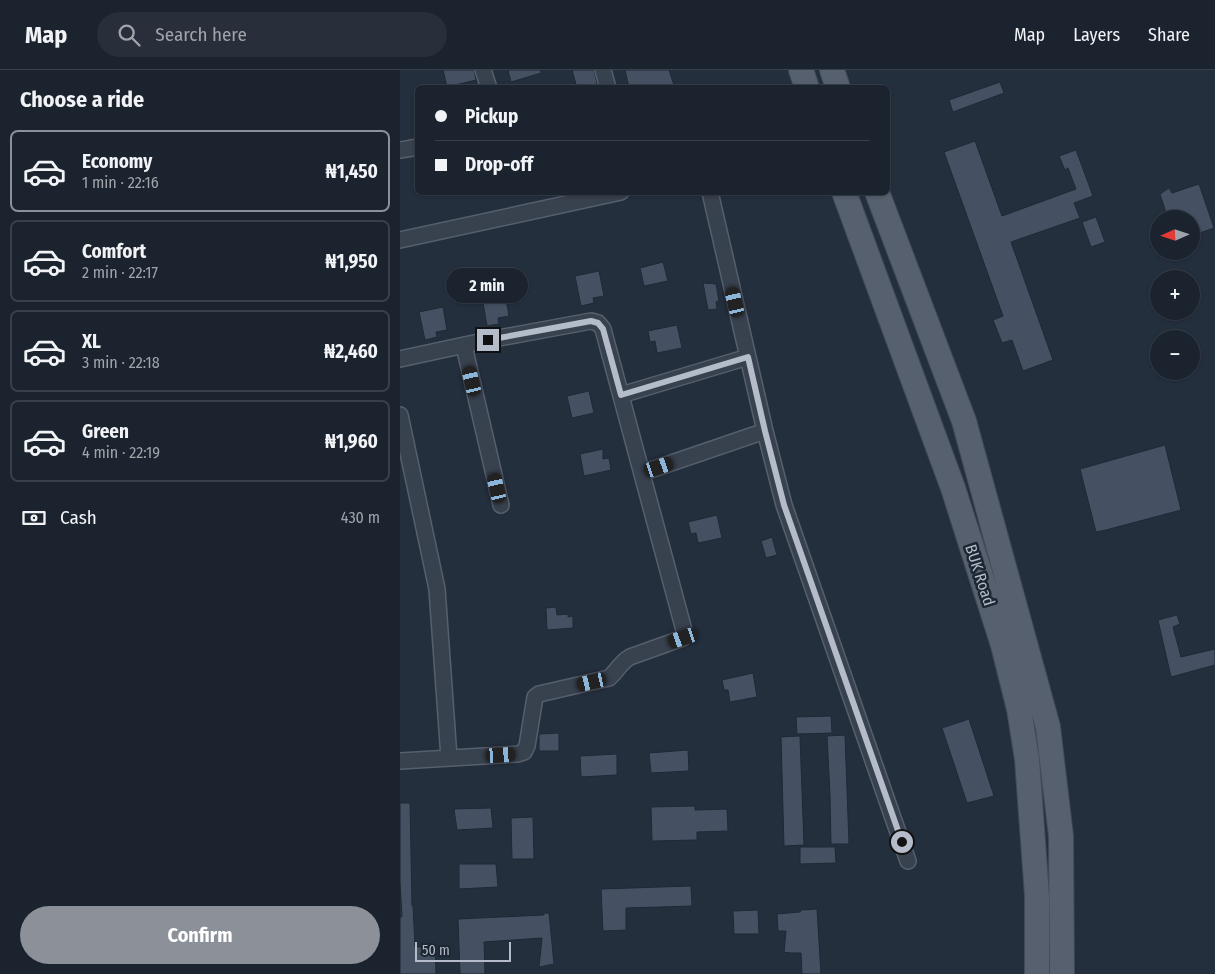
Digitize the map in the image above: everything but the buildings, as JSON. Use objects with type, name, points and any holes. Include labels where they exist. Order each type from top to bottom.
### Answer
[{"type":"main road","points":[[801,70],[806,85]]},
{"type":"main road","points":[[832,70],[837,85]]},
{"type":"main road","name":"BUK Road","points":[[845,195],[953,488],[1003,645],[1019,709],[1027,759],[1037,896],[1037,974]]},
{"type":"main road","name":"BUK Road","points":[[878,195],[964,422],[1048,727],[1061,836],[1062,974]]},
{"type":"street","points":[[483,70],[488,85]]},
{"type":"street","points":[[603,70],[607,85]]},
{"type":"street","points":[[400,150],[415,148]]},
{"type":"street","points":[[400,240],[607,195]]},
{"type":"street","points":[[711,195],[784,505],[908,861]]},
{"type":"street","points":[[400,360],[591,321],[598,323],[603,329],[685,634],[683,638],[624,660],[609,678],[539,694],[535,697],[527,746],[524,752],[518,754],[400,761]]},
{"type":"street","points":[[464,346],[501,505]]},
{"type":"street","points":[[621,395],[748,357]]},
{"type":"street","points":[[400,415],[436,589],[449,758]]},
{"type":"street","points":[[642,473],[765,431]]},
{"type":"route","points":[[488,340],[591,321],[598,323],[603,329],[621,395],[748,357],[784,505],[902,842]]}]
